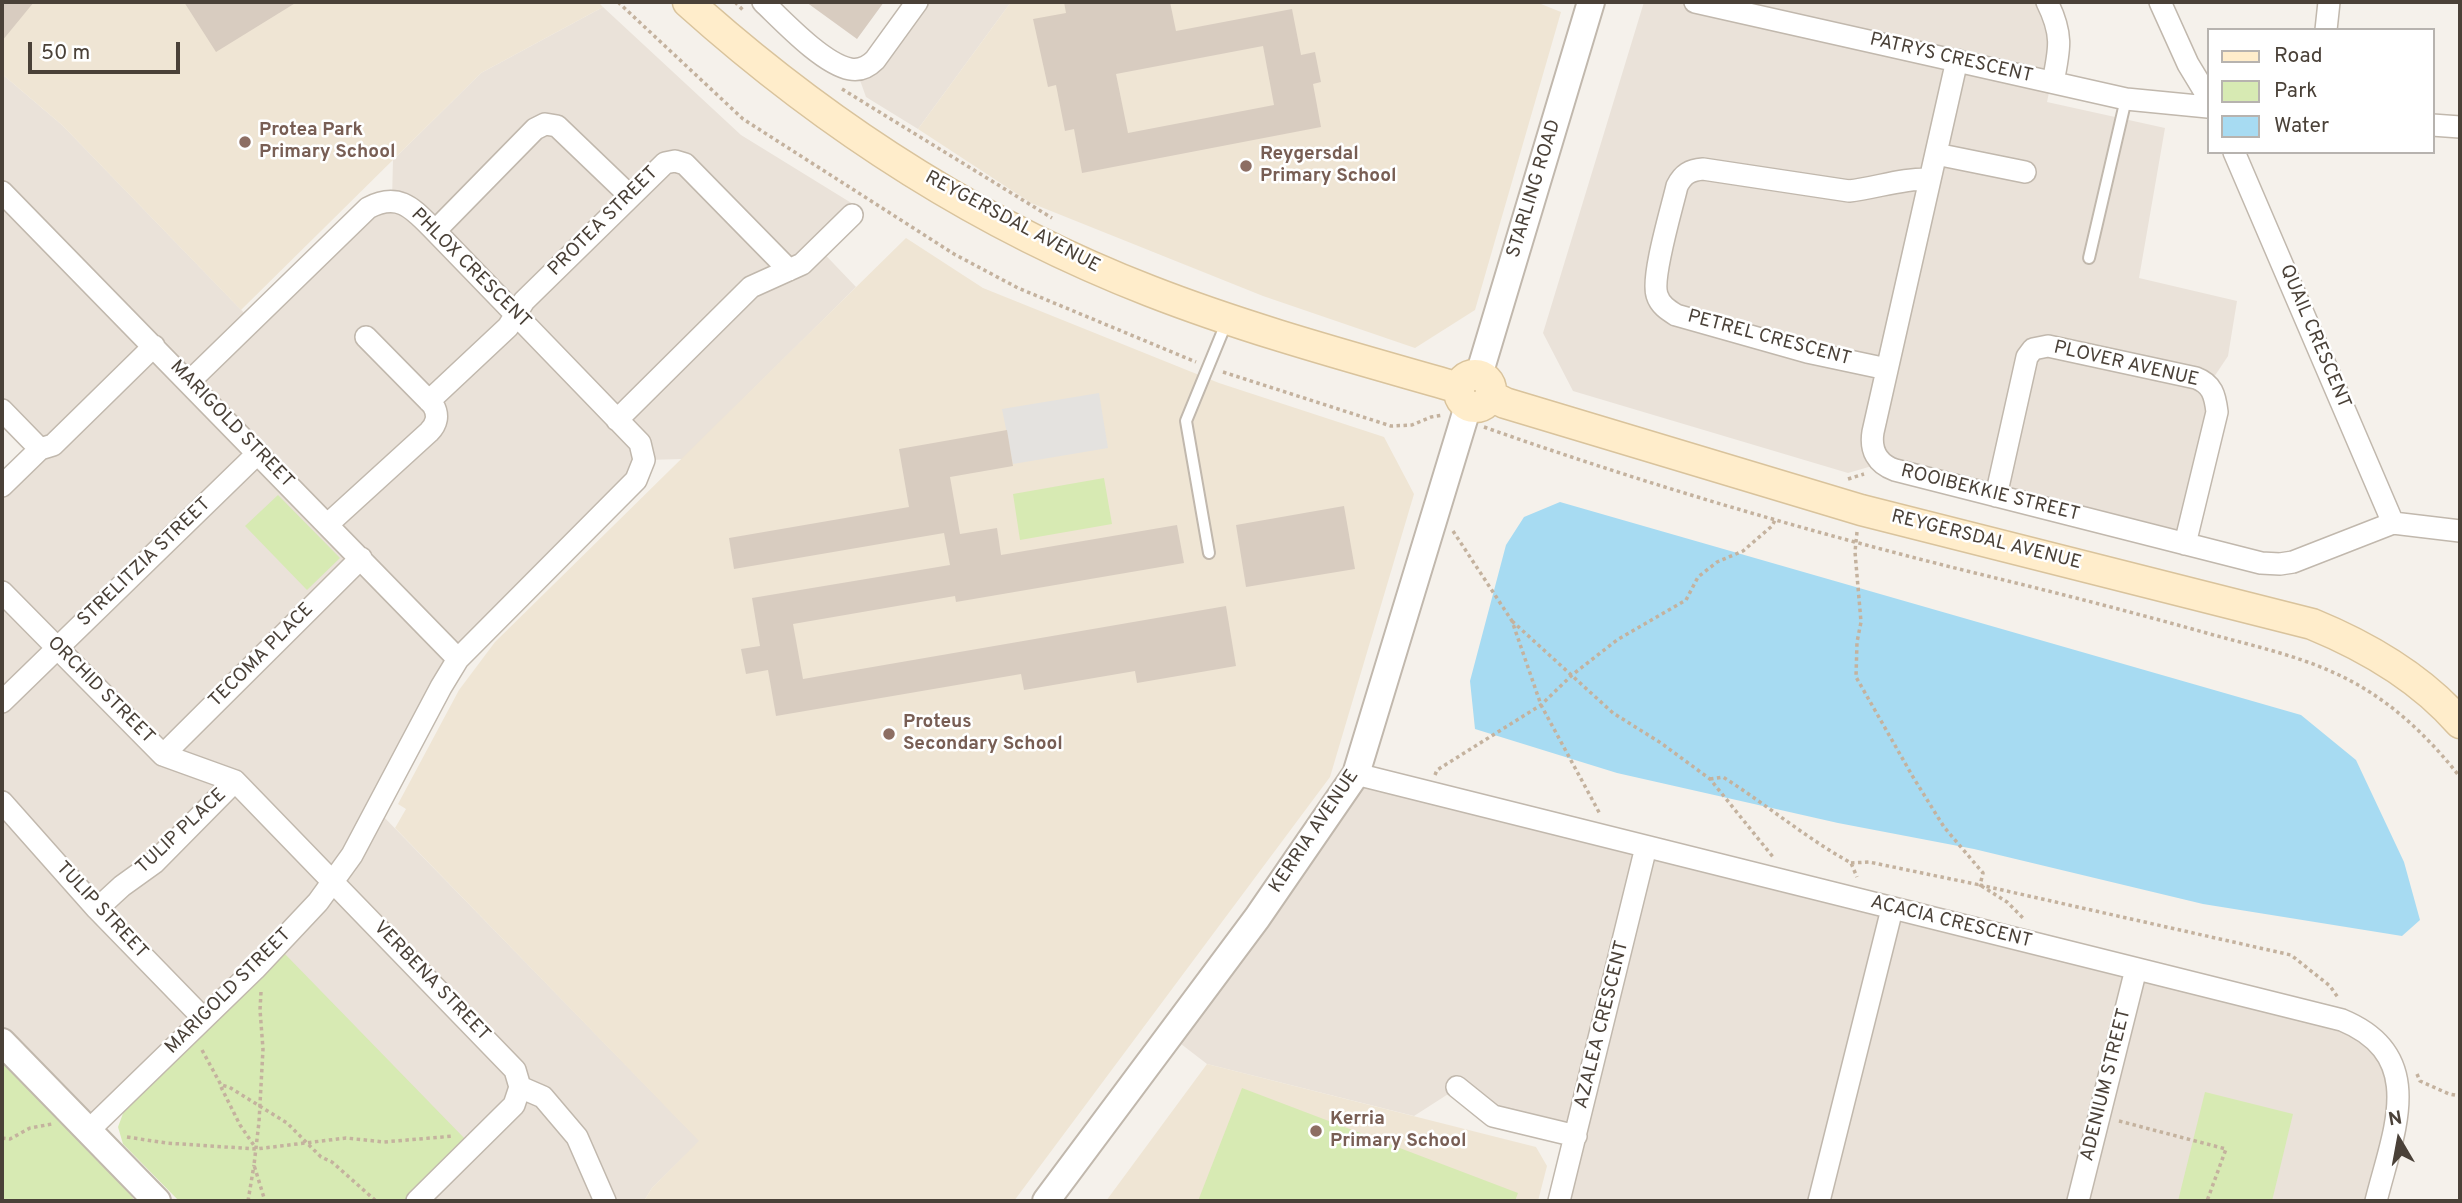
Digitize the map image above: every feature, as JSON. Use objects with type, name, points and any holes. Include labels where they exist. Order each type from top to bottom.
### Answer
[{"type":"main road","name":"REYGERSDAL AVENUE","points":[[688,2],[800,95],[942,189],[1039,242],[1150,291],[1472,397],[1505,403],[1861,510],[2312,624],[2365,648],[2394,665],[2426,690],[2460,723]]},
{"type":"street","points":[[757,10],[826,57],[844,67],[857,70],[875,60],[917,2]]},
{"type":"street","name":"STARLING ROAD","points":[[1472,397],[1591,2]]},
{"type":"street","name":"PATRYS CRESCENT","points":[[1695,2],[1765,9],[1957,60],[2126,99],[2206,107]]},
{"type":"street","points":[[2047,2],[2058,26],[2060,41],[2053,82]]},
{"type":"street","points":[[2160,2],[2188,64],[2206,94]]},
{"type":"street","points":[[2326,28],[2329,2]]},
{"type":"street","name":"ROOIBEKKIE STREET","points":[[1957,60],[1872,440],[1873,450],[1882,464],[1895,470],[2261,563],[2280,564],[2302,559],[2393,523],[2460,531]]},
{"type":"street","points":[[435,231],[535,129],[545,124],[558,126],[630,197]]},
{"type":"street","points":[[2434,125],[2460,127]]},
{"type":"street","points":[[1936,154],[2025,172]]},
{"type":"street","name":"QUAIL CRESCENT","points":[[2235,154],[2393,523]]},
{"type":"street","name":"PROTEA STREET","points":[[429,401],[508,327],[524,301],[661,166],[670,161],[680,162],[690,168],[789,270]]},
{"type":"street","name":"PETREL CRESCENT","points":[[1887,369],[1807,352],[1669,311],[1658,298],[1655,284],[1668,225],[1679,181],[1687,173],[1698,170],[1849,191],[1930,179]]},
{"type":"street","name":"MARIGOLD STREET","points":[[2,192],[458,659]]},
{"type":"street","name":"PHLOX CRESCENT","points":[[189,382],[368,208],[385,202],[407,205],[435,231],[617,420]]},
{"type":"street","points":[[617,420],[751,287],[802,264],[852,215]]},
{"type":"street","points":[[328,524],[434,427],[437,415],[429,401],[366,337]]},
{"type":"street","points":[[2,486],[40,449],[53,445],[154,346]]},
{"type":"street","name":"PLOVER AVENUE","points":[[1996,496],[2027,357],[2033,349],[2048,346],[2196,377],[2203,380],[2213,391],[2217,412],[2185,544]]},
{"type":"street","name":"KERRIA AVENUE","points":[[1046,1201],[1257,918],[1356,774],[1472,397]]},
{"type":"street","points":[[2,410],[40,449]]},
{"type":"street","name":"MARIGOLD STREET","points":[[96,1123],[255,969],[318,902],[352,855],[458,659],[640,474],[644,460],[640,443],[617,420]]},
{"type":"street","name":"STRELITZIA STREET","points":[[2,702],[258,453]]},
{"type":"street","name":"TECOMA PLACE","points":[[163,755],[361,558]]},
{"type":"street","name":"ORCHID STREET","points":[[2,592],[163,755],[235,782],[333,882]]},
{"type":"street","name":"ACACIA CRESCENT","points":[[1356,774],[2342,1020],[2361,1028],[2382,1047],[2391,1059],[2399,1087],[2399,1110],[2376,1201]]},
{"type":"street","name":"TULIP PLACE","points":[[97,909],[153,863],[235,782]]},
{"type":"street","name":"TULIP STREET","points":[[2,802],[197,1025]]},
{"type":"street","name":"AZALEA CRESCENT","points":[[1559,1201],[1646,847]]},
{"type":"street","name":"VERBENA STREET","points":[[333,882],[510,1063],[520,1087]]},
{"type":"street","points":[[1819,1201],[1892,909]]},
{"type":"street","name":"ADENIUM STREET","points":[[2078,1201],[2136,969]]},
{"type":"street","points":[[2,1042],[96,1123],[157,1201]]},
{"type":"street","points":[[417,1201],[514,1105],[520,1087],[543,1097],[577,1137],[605,1201]]},
{"type":"street","points":[[1457,1087],[1493,1116],[1576,1136]]},
{"type":"lane","points":[[2089,258],[2126,99]]},
{"type":"lane","points":[[1209,553],[1186,421],[1228,318]]},
{"type":"path","points":[[735,2],[757,10]]},
{"type":"path","points":[[836,85],[1052,218]]},
{"type":"path","points":[[1472,397],[1657,484],[1855,542],[2123,609],[2317,666],[2361,687],[2401,715],[2424,734],[2460,777]]},
{"type":"path","points":[[1861,510],[1855,542],[1861,622],[1857,642],[1856,677],[1944,827],[1983,873],[1980,885]]},
{"type":"path","points":[[1426,793],[1437,770],[1541,705],[1572,675],[1617,640],[1686,600],[1698,577],[1717,562],[1742,551],[1772,526],[1775,520]]},
{"type":"path","points":[[1432,529],[1454,531],[1512,621],[1541,705],[1604,821],[1610,839]]},
{"type":"path","points":[[1512,621],[1613,713],[1661,743],[1710,779],[1773,858],[1776,880]]},
{"type":"path","points":[[1710,779],[1723,777],[1761,802],[1815,844],[1851,863],[1869,862],[1980,885],[2291,955],[2330,986],[2346,1010],[2342,1020]]},
{"type":"path","points":[[1851,863],[1866,902]]},
{"type":"path","points":[[1980,885],[2007,902],[2035,931],[2034,944]]},
{"type":"path","points":[[248,1201],[256,1149],[263,1049],[260,1010],[262,975],[255,969]]},
{"type":"path","points":[[197,1025],[197,1036],[240,1125],[256,1149]]},
{"type":"path","points":[[221,1085],[229,1087],[287,1123],[321,1157],[332,1162],[376,1201]]},
{"type":"path","points":[[2100,1116],[2225,1149],[2207,1201]]},
{"type":"path","points":[[2,1138],[10,1139],[30,1128],[96,1123],[120,1135],[166,1143],[256,1149],[346,1138],[384,1142],[460,1136],[473,1147]]},
{"type":"path","points":[[254,1165],[265,1201]]},
{"type":"shaded area","name":"Protea Park Primary School","points":[[2,2],[598,2],[603,7],[481,73],[241,310],[62,125],[2,74]]},
{"type":"shaded area","points":[[915,2],[1011,2],[918,129],[866,97],[856,69]]},
{"type":"shaded area","name":"Reygersdal Primary School","points":[[1011,2],[1536,2],[1561,12],[1475,310],[1415,348],[1263,296],[1031,203],[918,129]]},
{"type":"shaded area","points":[[1644,2],[2047,2],[2058,50],[2047,102],[2165,128],[2139,278],[2237,301],[2228,356],[2208,386],[2212,391],[2183,545],[1879,464],[1848,473],[1573,391],[1543,333]]},
{"type":"shaded area","points":[[603,7],[741,135],[853,204],[813,242],[856,287],[683,459],[646,460],[482,635],[378,811],[700,1141],[652,1188],[644,1201],[416,1201],[278,947],[88,1132],[2,1044],[2,484],[40,447],[2,411],[2,74],[62,125],[251,320],[392,200],[393,160],[481,73]]},
{"type":"shaded area","name":"Proteus Secondary School","points":[[906,238],[983,288],[1219,383],[1384,437],[1414,494],[1330,777],[1014,1201],[644,1201],[652,1188],[699,1141],[395,828],[406,809],[398,804],[459,690],[495,642]]},
{"type":"shaded area","points":[[1099,393],[1108,448],[1013,464],[1002,409]]},
{"type":"shaded area","points":[[1359,779],[2342,1022],[2395,1071],[2374,1201],[1557,1201],[1574,1138],[1492,1118],[1456,1089],[1414,1116],[1207,1064],[1172,1037]]},
{"type":"shaded area","name":"Kerria Primary School","points":[[1207,1064],[1536,1147],[1547,1166],[1538,1201],[1106,1201]]},
{"type":"green space","points":[[1104,478],[1112,524],[1020,540],[1013,494]]},
{"type":"green space","points":[[278,495],[340,558],[307,590],[245,526]]},
{"type":"green space","points":[[284,953],[467,1141],[405,1201],[179,1201],[123,1144],[118,1127],[125,1108]]},
{"type":"green space","points":[[2,1060],[130,1191],[134,1201],[2,1201]]},
{"type":"green space","points":[[1242,1088],[1518,1193],[1515,1201],[1198,1201]]},
{"type":"green space","points":[[2205,1092],[2293,1114],[2272,1201],[2178,1201]]},
{"type":"water","points":[[1560,502],[2301,715],[2356,760],[2404,862],[2420,920],[2402,936],[2203,904],[1974,849],[1838,823],[1617,773],[1475,729],[1470,681],[1506,545],[1524,517]]},
{"type":"building","points":[[2,2],[34,2],[2,41]]},
{"type":"building","points":[[184,2],[297,2],[216,52]]},
{"type":"building","points":[[806,2],[884,2],[857,39]]},
{"type":"building","points":[[1064,2],[1170,2],[1176,31],[1292,9],[1301,55],[1315,52],[1321,82],[1313,84],[1321,127],[1082,173],[1074,129],[1065,131],[1056,85],[1048,87],[1033,19],[1066,13]],"holes":[[[1263,46],[1274,105],[1128,133],[1116,74]]]},
{"type":"building","points":[[1007,430],[1013,466],[950,477],[960,534],[997,528],[1001,555],[1177,525],[1184,563],[956,602],[955,596],[793,624],[803,679],[1226,606],[1236,666],[1137,683],[1135,671],[1024,690],[1021,674],[776,716],[768,670],[746,674],[741,649],[760,646],[752,598],[950,565],[944,533],[734,569],[729,538],[909,507],[899,449]]},
{"type":"building","points":[[1344,506],[1355,569],[1246,587],[1236,525]]},
{"type":"place","name":"Protea Park Primary School","points":[[245,142]]},
{"type":"place","name":"Reygersdal Primary School","points":[[1246,166]]},
{"type":"place","name":"Proteus Secondary School","points":[[889,734]]},
{"type":"place","name":"Kerria Primary School","points":[[1316,1131]]}]
